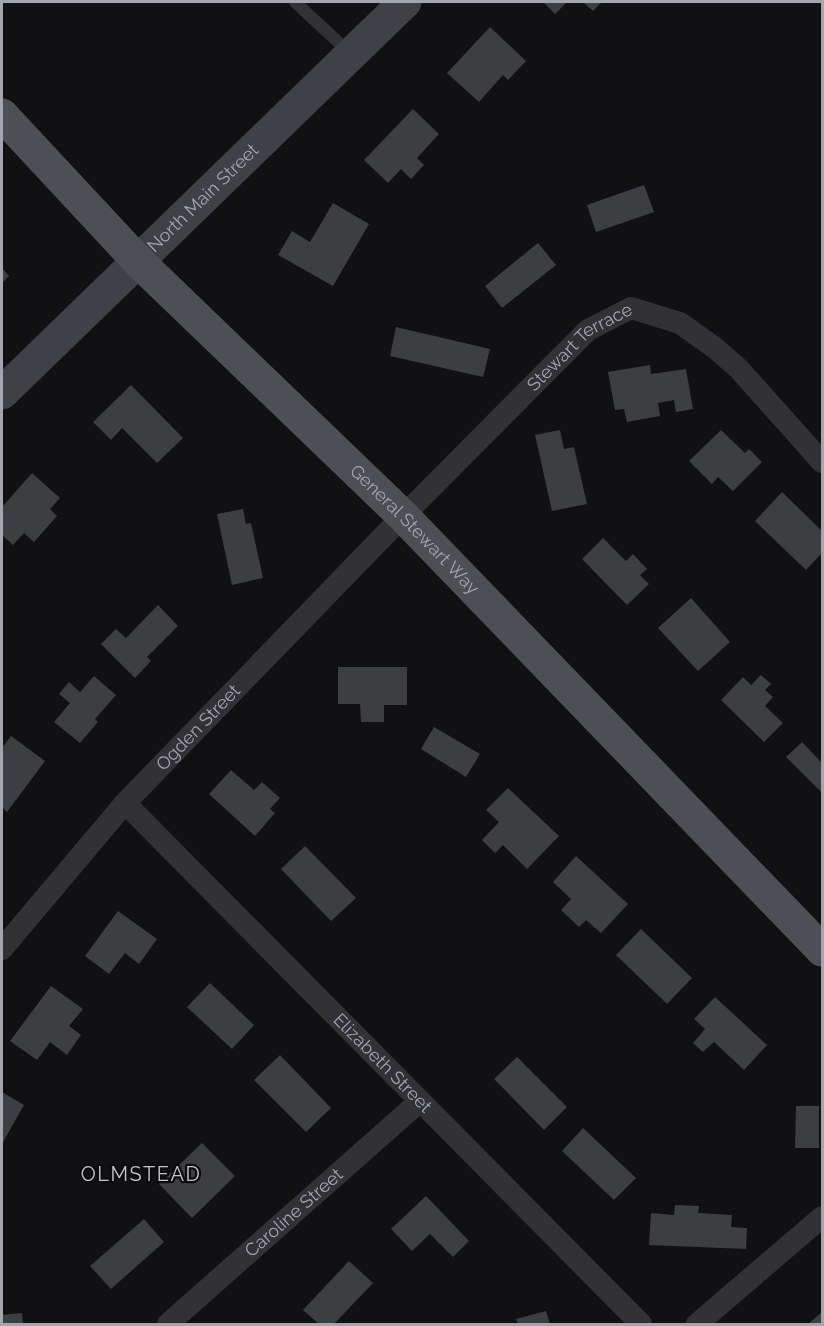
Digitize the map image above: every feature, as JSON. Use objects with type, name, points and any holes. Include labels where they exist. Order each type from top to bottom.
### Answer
[{"type":"main road","name":"General Stewart Way","points":[[9,128],[138,261],[403,516],[822,950]]},
{"type":"street","name":"North Main Street","points":[[2,393],[405,2]]},
{"type":"street","name":"Stewart Terrace","points":[[403,516],[588,330],[631,308],[680,323],[715,348],[738,368],[822,462]]},
{"type":"street","name":"Ogden Street","points":[[2,949],[125,803],[403,516]]},
{"type":"street","name":"Elizabeth Street","points":[[125,803],[640,1324]]},
{"type":"street","name":"Caroline Street","points":[[168,1324],[420,1102]]},
{"type":"street","points":[[697,1324],[822,1216]]},
{"type":"lane","points":[[296,2],[351,54]]},
{"type":"building","points":[[543,2],[567,2],[555,14]]},
{"type":"building","points":[[583,2],[602,2],[593,11]]},
{"type":"building","points":[[490,27],[526,61],[508,80],[503,75],[479,102],[447,73]]},
{"type":"building","points":[[413,109],[439,134],[417,158],[424,165],[411,179],[401,169],[388,183],[364,160]]},
{"type":"building","points":[[644,185],[654,212],[596,232],[587,205]]},
{"type":"building","points":[[333,203],[369,224],[333,286],[278,255],[292,231],[310,242]]},
{"type":"building","points":[[538,243],[556,265],[502,308],[485,286]]},
{"type":"building","points":[[2,268],[9,276],[2,283]]},
{"type":"building","points":[[396,327],[490,349],[483,377],[390,356]]},
{"type":"building","points":[[650,365],[651,374],[686,369],[693,409],[676,412],[674,400],[658,403],[660,416],[627,422],[624,409],[615,410],[608,372]]},
{"type":"building","points":[[131,385],[183,438],[157,463],[122,428],[111,440],[93,422]]},
{"type":"building","points":[[560,430],[564,449],[574,447],[587,504],[552,511],[535,435]]},
{"type":"building","points":[[721,430],[745,453],[749,449],[762,462],[733,491],[718,477],[712,484],[689,461]]},
{"type":"building","points":[[32,473],[60,498],[50,509],[57,516],[34,542],[24,533],[13,545],[2,535],[2,507]]},
{"type":"building","points":[[782,492],[822,531],[822,553],[806,570],[755,521]]},
{"type":"building","points":[[243,509],[246,524],[251,523],[263,578],[232,585],[217,514]]},
{"type":"building","points":[[603,538],[626,561],[633,554],[647,569],[640,575],[649,584],[627,605],[582,559]]},
{"type":"building","points":[[691,598],[730,642],[698,671],[658,628]]},
{"type":"building","points":[[158,605],[178,626],[147,657],[151,661],[135,678],[101,644],[116,629],[126,638]]},
{"type":"building","points":[[338,667],[407,667],[407,705],[384,705],[384,722],[361,722],[360,704],[338,704]]},
{"type":"building","points":[[761,675],[771,684],[765,690],[773,697],[765,706],[783,723],[764,742],[721,700],[743,677],[751,685]]},
{"type":"building","points":[[94,676],[116,695],[95,719],[98,722],[80,743],[54,722],[70,703],[59,694],[69,682],[80,692]]},
{"type":"building","points":[[434,727],[480,754],[466,777],[421,749]]},
{"type":"building","points":[[11,736],[45,761],[7,812],[2,807],[2,748]]},
{"type":"building","points":[[802,742],[822,763],[822,793],[786,757]]},
{"type":"building","points":[[231,770],[254,790],[262,782],[280,798],[270,809],[275,813],[255,836],[209,794]]},
{"type":"building","points":[[508,788],[559,836],[527,869],[503,845],[495,853],[482,840],[499,822],[486,810]]},
{"type":"building","points":[[305,846],[356,898],[331,921],[281,869]]},
{"type":"building","points":[[576,856],[628,904],[601,933],[586,920],[579,927],[561,910],[571,899],[553,882]]},
{"type":"building","points":[[118,911],[157,939],[139,964],[125,953],[109,974],[85,956]]},
{"type":"building","points":[[641,929],[692,978],[667,1004],[616,955]]},
{"type":"building","points":[[210,983],[254,1025],[232,1049],[187,1007]]},
{"type":"building","points":[[51,986],[83,1009],[69,1026],[81,1035],[67,1055],[50,1042],[37,1060],[10,1041]]},
{"type":"building","points":[[715,997],[767,1045],[744,1070],[714,1042],[703,1052],[693,1043],[705,1029],[694,1019]]},
{"type":"building","points":[[280,1055],[331,1108],[306,1132],[254,1080]]},
{"type":"building","points":[[517,1057],[567,1107],[544,1130],[494,1079]]},
{"type":"building","points":[[2,1092],[24,1105],[2,1144]]},
{"type":"building","points":[[796,1106],[819,1106],[819,1148],[795,1148]]},
{"type":"building","points":[[583,1128],[636,1178],[614,1200],[562,1151]]},
{"type":"building","points":[[202,1143],[235,1176],[192,1218],[159,1184]]},
{"type":"building","points":[[426,1196],[469,1241],[453,1257],[430,1234],[412,1251],[391,1229]]},
{"type":"building","points":[[675,1205],[699,1206],[698,1213],[732,1215],[731,1227],[747,1228],[746,1249],[649,1245],[651,1213],[674,1215]]},
{"type":"building","points":[[144,1219],[164,1242],[111,1289],[90,1266]]},
{"type":"building","points":[[349,1261],[373,1283],[334,1324],[319,1324],[303,1310]]},
{"type":"building","points":[[546,1311],[550,1324],[518,1324],[516,1319]]},
{"type":"building","points":[[822,1312],[822,1324],[808,1324]]},
{"type":"building","points":[[22,1313],[23,1324],[2,1324],[2,1315]]},
{"type":"district","name":"OLMSTEAD","points":[[141,1174]]}]
